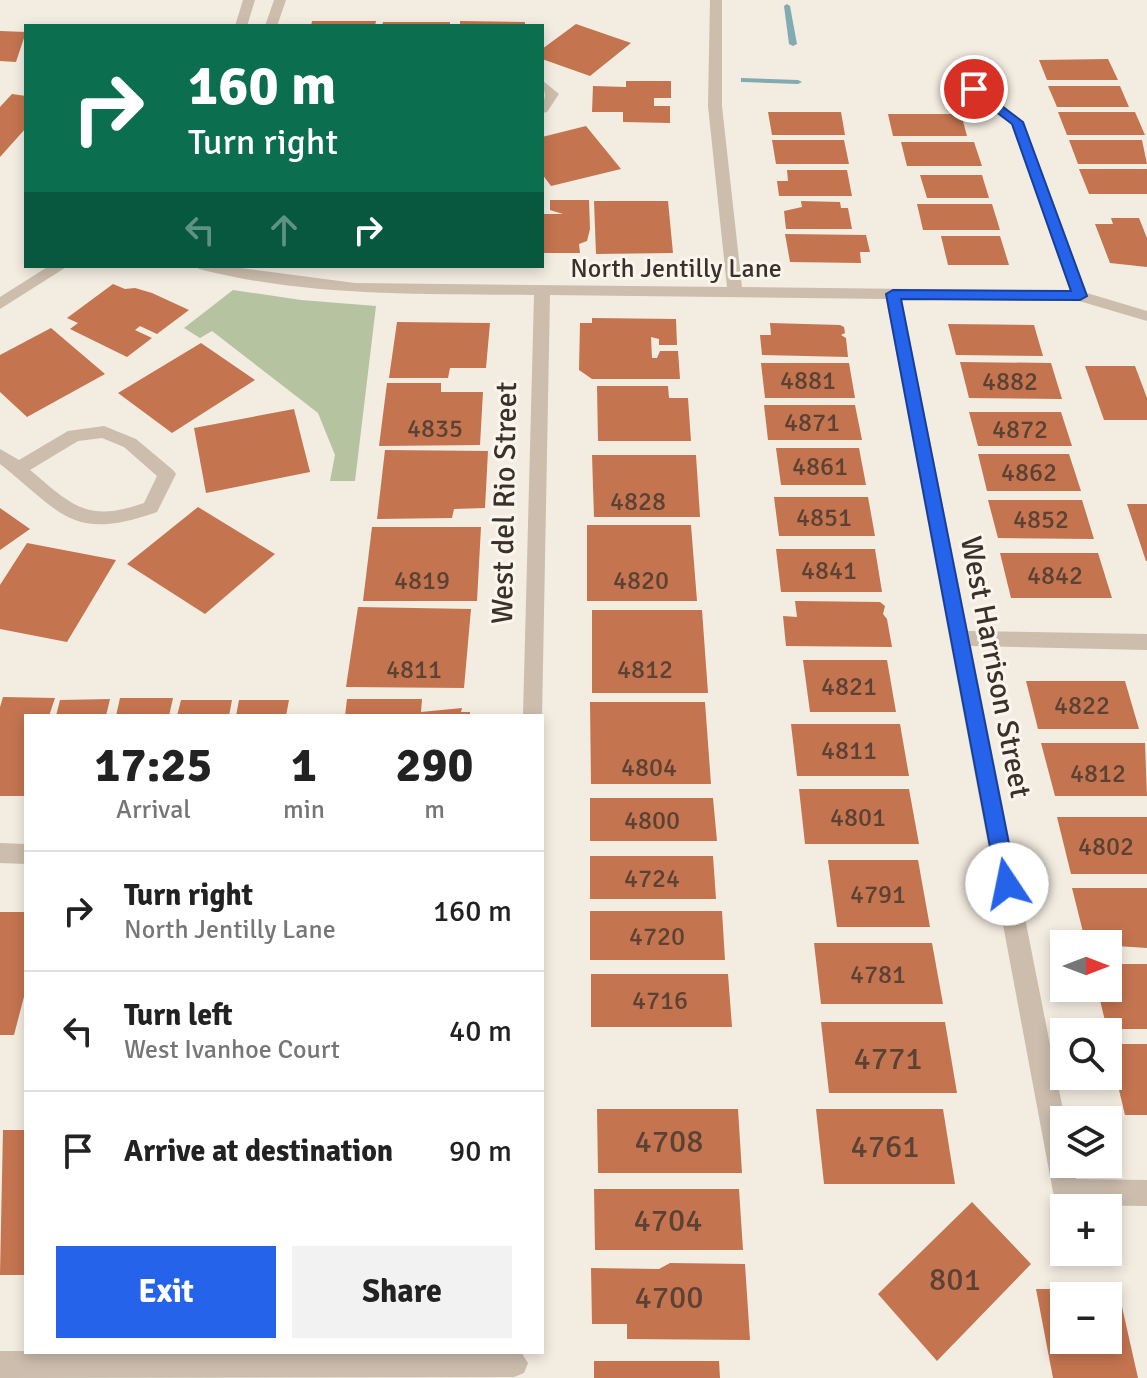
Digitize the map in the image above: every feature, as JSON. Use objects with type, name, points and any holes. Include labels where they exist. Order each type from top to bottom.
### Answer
[{"type":"street","points":[[242,24],[249,0]]},
{"type":"street","points":[[272,24],[280,0]]},
{"type":"street","points":[[716,0],[715,106],[735,291]]},
{"type":"street","points":[[544,86],[552,94],[544,106]]},
{"type":"street","points":[[974,89],[1017,122],[1080,296]]},
{"type":"street","points":[[0,304],[57,268]]},
{"type":"street","name":"North Jentilly Lane","points":[[213,268],[355,288],[1080,296],[1147,316]]},
{"type":"street","name":"West del Rio Street","points":[[533,714],[542,292]]},
{"type":"street","name":"West Harrison Street","points":[[893,294],[1066,1192],[1147,1193]]},
{"type":"street","points":[[0,455],[78,518],[116,521],[151,507],[167,474],[130,443],[104,432],[74,435],[18,469]]},
{"type":"street","points":[[960,638],[1147,642]]},
{"type":"street","points":[[0,853],[24,854]]},
{"type":"street","points":[[0,1365],[514,1364]]},
{"type":"green space","points":[[233,290],[376,306],[355,481],[330,481],[335,455],[318,413],[212,331],[200,338],[184,328]]},
{"type":"building","points":[[312,21],[376,21],[375,24],[311,24]]},
{"type":"building","points":[[460,21],[525,22],[525,24],[460,24]]},
{"type":"building","points":[[383,22],[450,22],[450,24]]},
{"type":"building","points":[[576,24],[631,43],[590,76],[544,60],[544,48]]},
{"type":"building","points":[[0,31],[24,32],[16,62],[0,61]]},
{"type":"building","points":[[1108,59],[1118,80],[1047,80],[1039,60]]},
{"type":"building","points":[[626,81],[671,81],[671,98],[654,98],[654,106],[670,106],[670,123],[623,122],[623,112],[592,112],[593,86],[626,87]]},
{"type":"building","points":[[1048,86],[1120,86],[1129,107],[1057,107]]},
{"type":"building","points":[[12,94],[24,96],[24,130],[0,157],[0,107]]},
{"type":"building","points":[[768,112],[841,112],[845,135],[772,135]]},
{"type":"building","points":[[1058,112],[1135,112],[1145,135],[1067,135]]},
{"type":"building","points":[[888,114],[961,114],[967,136],[893,136]]},
{"type":"building","points":[[586,126],[621,169],[551,186],[544,177],[544,136]]},
{"type":"building","points":[[772,140],[844,140],[849,164],[776,164]]},
{"type":"building","points":[[1069,140],[1142,140],[1147,164],[1078,164]]},
{"type":"building","points":[[901,142],[974,142],[982,166],[907,166]]},
{"type":"building","points":[[1079,169],[1147,169],[1147,194],[1089,194]]},
{"type":"building","points":[[787,170],[847,170],[852,196],[779,196],[777,181],[788,181]]},
{"type":"building","points":[[920,175],[982,175],[989,198],[927,198]]},
{"type":"building","points":[[550,200],[589,200],[590,229],[587,241],[579,244],[580,253],[544,253],[544,214],[563,214],[550,210]]},
{"type":"building","points":[[594,201],[668,201],[673,253],[596,254]]},
{"type":"building","points":[[801,201],[840,202],[841,208],[848,208],[852,229],[786,229],[784,211],[802,207]]},
{"type":"building","points":[[917,204],[992,204],[1000,230],[923,230]]},
{"type":"building","points":[[1111,218],[1139,218],[1147,238],[1147,267],[1110,263],[1095,224],[1113,224]]},
{"type":"building","points":[[785,234],[866,235],[870,252],[860,252],[861,263],[790,262]]},
{"type":"building","points":[[941,236],[1000,236],[1009,265],[948,265]]},
{"type":"building","points":[[113,284],[152,293],[189,310],[157,334],[140,326],[135,330],[152,338],[127,357],[70,329],[78,323],[67,318]]},
{"type":"building","points":[[592,318],[676,319],[677,345],[659,345],[659,339],[651,337],[652,358],[657,358],[660,351],[678,351],[680,379],[592,379],[579,370],[580,323],[592,323]]},
{"type":"building","points":[[397,322],[490,323],[486,368],[450,368],[448,378],[389,378]]},
{"type":"building","points":[[770,323],[840,325],[844,327],[845,333],[841,335],[846,338],[848,357],[762,355],[760,335],[771,335]]},
{"type":"building","points":[[948,324],[1034,325],[1043,356],[956,355]]},
{"type":"building","points":[[51,328],[105,374],[27,417],[0,392],[0,355]]},
{"type":"building","points":[[201,343],[255,380],[172,433],[118,393]]},
{"type":"building","points":[[960,362],[1051,363],[1062,399],[969,398]]},
{"type":"building","points":[[761,363],[849,363],[855,398],[765,398]]},
{"type":"building","points":[[1085,366],[1135,366],[1147,398],[1147,420],[1104,420]]},
{"type":"building","points":[[387,383],[441,383],[441,392],[483,392],[480,445],[379,446]]},
{"type":"building","points":[[597,386],[668,386],[669,398],[688,398],[691,441],[598,441]]},
{"type":"building","points":[[764,405],[855,405],[862,440],[768,440]]},
{"type":"building","points":[[294,409],[310,472],[206,493],[194,428]]},
{"type":"building","points":[[969,412],[1061,412],[1072,446],[978,446]]},
{"type":"building","points":[[776,448],[859,448],[866,485],[781,485]]},
{"type":"building","points":[[385,450],[488,451],[485,508],[454,509],[452,518],[377,519]]},
{"type":"building","points":[[978,454],[1069,454],[1081,491],[987,491]]},
{"type":"building","points":[[592,455],[696,455],[700,517],[594,517]]},
{"type":"building","points":[[774,497],[868,497],[875,536],[779,536]]},
{"type":"building","points":[[988,500],[1082,500],[1094,539],[998,538]]},
{"type":"building","points":[[1127,504],[1147,504],[1147,561],[1146,561]]},
{"type":"building","points":[[198,507],[275,554],[205,614],[127,564]]},
{"type":"building","points":[[0,508],[30,529],[0,550]]},
{"type":"building","points":[[587,525],[691,525],[697,601],[587,601]]},
{"type":"building","points":[[372,527],[481,527],[477,601],[363,601]]},
{"type":"building","points":[[27,543],[116,560],[67,642],[0,629],[0,585]]},
{"type":"building","points":[[776,549],[875,549],[882,592],[781,592]]},
{"type":"building","points":[[1000,553],[1098,553],[1112,598],[1011,598]]},
{"type":"building","points":[[795,601],[880,602],[885,606],[883,614],[887,619],[892,647],[786,646],[783,616],[797,617]]},
{"type":"building","points":[[358,607],[471,609],[464,688],[346,687]]},
{"type":"building","points":[[592,610],[702,610],[708,693],[592,693]]},
{"type":"building","points":[[803,660],[887,660],[896,712],[810,712]]},
{"type":"building","points":[[1026,681],[1125,681],[1139,729],[1038,729]]},
{"type":"building","points":[[3,697],[55,698],[50,714],[24,714],[24,796],[0,796],[0,707]]},
{"type":"building","points":[[120,698],[173,698],[169,714],[116,714]]},
{"type":"building","points":[[110,699],[106,714],[56,714],[60,700]]},
{"type":"building","points":[[347,699],[422,699],[421,712],[462,708],[461,712],[470,712],[470,714],[345,714]]},
{"type":"building","points":[[181,700],[232,700],[229,714],[178,714]]},
{"type":"building","points":[[239,700],[289,700],[286,714],[236,714]]},
{"type":"building","points":[[590,702],[705,702],[711,784],[591,784]]},
{"type":"building","points":[[791,724],[900,724],[909,776],[797,776]]},
{"type":"building","points":[[1041,743],[1145,743],[1147,796],[1055,796]]},
{"type":"building","points":[[799,789],[909,789],[919,844],[805,844]]},
{"type":"building","points":[[590,798],[713,798],[717,841],[590,841]]},
{"type":"building","points":[[1057,817],[1147,817],[1147,874],[1071,874]]},
{"type":"building","points":[[590,856],[713,856],[716,899],[590,899]]},
{"type":"building","points":[[828,860],[918,860],[930,927],[837,927]]},
{"type":"building","points":[[1072,888],[1147,888],[1147,948],[1122,946],[1122,930],[1082,930]]},
{"type":"building","points":[[590,911],[722,911],[725,960],[590,960]]},
{"type":"building","points":[[0,912],[24,912],[24,997],[14,1035],[0,1035]]},
{"type":"building","points":[[814,943],[932,943],[943,1004],[821,1004]]},
{"type":"building","points":[[1122,964],[1147,964],[1147,1029],[1122,1029],[1122,1018],[1104,1018],[1100,1002],[1122,1002]]},
{"type":"building","points":[[591,974],[728,974],[732,1027],[591,1027]]},
{"type":"building","points":[[821,1022],[945,1022],[957,1093],[829,1093]]},
{"type":"building","points":[[1122,1044],[1147,1044],[1147,1115],[1125,1115],[1119,1090],[1122,1090]]},
{"type":"building","points":[[597,1109],[738,1109],[742,1173],[598,1173]]},
{"type":"building","points":[[816,1109],[943,1109],[955,1184],[824,1184]]},
{"type":"building","points":[[3,1130],[24,1130],[24,1275],[0,1275]]},
{"type":"building","points":[[594,1189],[739,1189],[743,1250],[595,1250]]},
{"type":"building","points":[[972,1202],[1031,1264],[937,1361],[878,1294]]},
{"type":"building","points":[[670,1263],[745,1264],[750,1340],[627,1339],[627,1324],[592,1324],[591,1268],[659,1269]]},
{"type":"building","points":[[1036,1289],[1050,1289],[1050,1354],[1122,1354],[1122,1307],[1138,1378],[1053,1378]]},
{"type":"building","points":[[594,1361],[719,1361],[720,1378],[594,1378]]},
{"type":"waterway","points":[[787,6],[793,44]]},
{"type":"waterway","points":[[744,80],[798,82]]},
{"type":"route","points":[[974,89],[1017,122],[1080,296],[893,294],[1007,884]]}]
